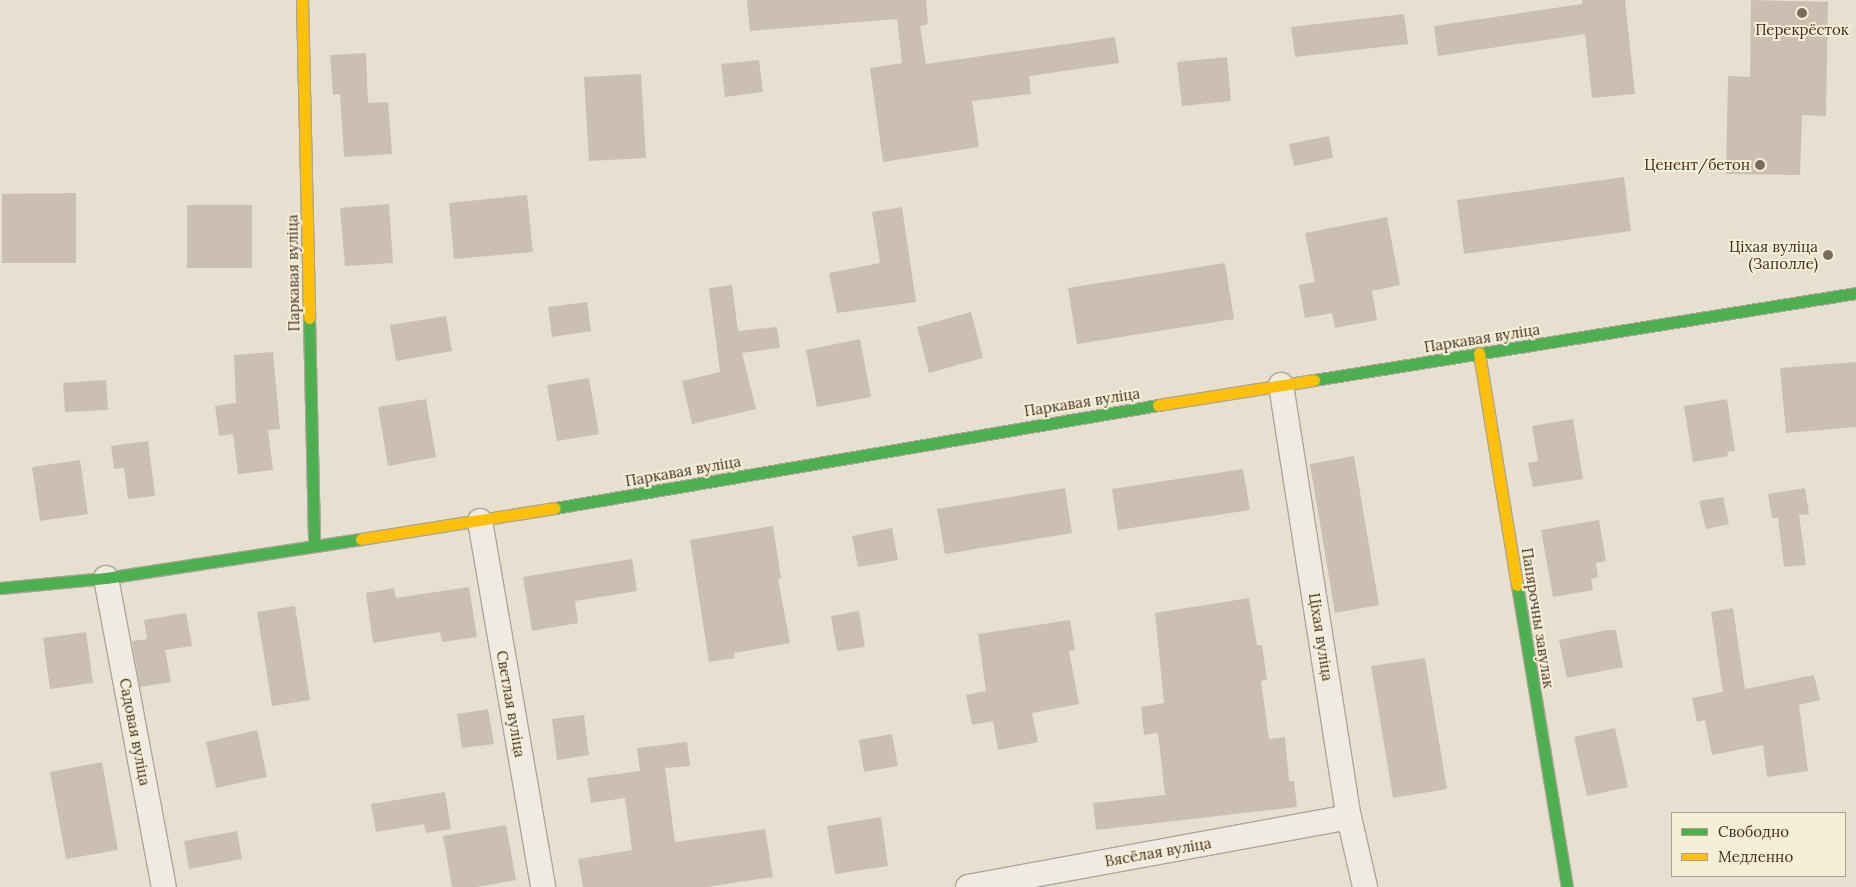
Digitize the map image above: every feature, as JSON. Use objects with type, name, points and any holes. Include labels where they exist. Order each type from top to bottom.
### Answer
[{"type":"street","name":"Паркавая вуліца","points":[[302,0],[314,544]]},
{"type":"street","name":"Паркавая вуліца","points":[[0,588],[106,578],[314,544],[480,521],[1281,385],[1856,293]]},
{"type":"street","name":"Папярочны завулак","points":[[1479,353],[1567,887]]},
{"type":"street","name":"Ціхая вуліца","points":[[1281,385],[1349,817],[1366,887]]},
{"type":"street","name":"Светлая вуліца","points":[[480,521],[543,887]]},
{"type":"street","name":"Садовая вуліца","points":[[106,578],[164,887]]},
{"type":"street","name":"Вясёлая вуліца","points":[[972,887],[1349,817]]},
{"type":"building","points":[[747,0],[926,0],[928,24],[920,26],[926,64],[1115,37],[1119,63],[1029,76],[1031,94],[972,101],[979,147],[883,162],[870,68],[902,63],[897,19],[750,31]]},
{"type":"building","points":[[1582,0],[1625,0],[1635,94],[1592,98],[1585,34],[1438,56],[1434,26],[1582,4]]},
{"type":"building","points":[[1751,0],[1828,2],[1826,116],[1802,115],[1800,175],[1726,174],[1728,76],[1750,77]]},
{"type":"building","points":[[1404,14],[1408,44],[1295,57],[1291,27]]},
{"type":"building","points":[[366,53],[368,103],[388,102],[392,154],[344,157],[340,94],[333,95],[330,55]]},
{"type":"building","points":[[1227,57],[1231,101],[1182,106],[1177,62]]},
{"type":"building","points":[[759,60],[763,92],[725,97],[721,64]]},
{"type":"building","points":[[641,74],[646,158],[589,161],[584,77]]},
{"type":"building","points":[[1329,136],[1333,158],[1294,166],[1289,144]]},
{"type":"building","points":[[1624,177],[1631,231],[1464,254],[1457,200]]},
{"type":"building","points":[[76,193],[76,263],[2,263],[2,194]]},
{"type":"building","points":[[527,195],[533,252],[454,259],[449,203]]},
{"type":"building","points":[[389,204],[393,263],[345,266],[340,208]]},
{"type":"building","points":[[187,205],[252,205],[252,268],[187,268]]},
{"type":"building","points":[[902,207],[916,302],[837,313],[829,273],[880,263],[872,212]]},
{"type":"building","points":[[1387,217],[1400,285],[1372,291],[1377,320],[1335,328],[1332,313],[1305,318],[1299,285],[1315,282],[1305,233]]},
{"type":"building","points":[[1225,263],[1234,319],[1077,344],[1068,288]]},
{"type":"building","points":[[732,285],[738,331],[777,327],[780,348],[742,353],[756,409],[692,424],[682,381],[720,372],[709,288]]},
{"type":"building","points":[[587,302],[591,331],[552,337],[548,307]]},
{"type":"building","points":[[971,312],[983,358],[929,373],[917,327]]},
{"type":"building","points":[[446,316],[452,351],[396,361],[390,325]]},
{"type":"building","points":[[860,339],[871,397],[817,407],[806,350]]},
{"type":"building","points":[[273,352],[280,429],[268,430],[273,470],[238,474],[233,434],[219,436],[215,406],[236,403],[234,355]]},
{"type":"building","points":[[1856,362],[1856,427],[1786,433],[1780,368]]},
{"type":"building","points":[[589,378],[599,434],[557,441],[547,385]]},
{"type":"building","points":[[106,380],[108,410],[65,412],[63,383]]},
{"type":"building","points":[[426,399],[436,457],[388,466],[378,407]]},
{"type":"building","points":[[1727,399],[1735,451],[1727,452],[1728,456],[1693,462],[1684,406]]},
{"type":"building","points":[[1573,419],[1583,479],[1533,487],[1528,463],[1538,461],[1532,426]]},
{"type":"building","points":[[148,441],[155,496],[128,499],[124,468],[114,469],[111,446]]},
{"type":"building","points":[[1354,456],[1379,605],[1335,613],[1310,464]]},
{"type":"building","points":[[80,460],[88,514],[40,521],[32,467]]},
{"type":"building","points":[[1243,469],[1250,510],[1118,530],[1112,489]]},
{"type":"building","points":[[1065,488],[1072,533],[945,554],[937,509]]},
{"type":"building","points":[[1805,488],[1809,514],[1799,515],[1806,565],[1784,567],[1778,518],[1772,518],[1768,494]]},
{"type":"building","points":[[1723,497],[1729,524],[1706,529],[1699,501]]},
{"type":"building","points":[[1599,520],[1606,561],[1596,563],[1598,577],[1591,579],[1593,590],[1553,597],[1541,530]]},
{"type":"building","points":[[773,526],[781,578],[778,579],[790,643],[734,653],[735,658],[709,662],[690,540]]},
{"type":"building","points":[[892,528],[898,560],[858,567],[852,536]]},
{"type":"building","points":[[632,559],[637,591],[575,601],[578,623],[532,631],[523,577]]},
{"type":"building","points":[[469,587],[477,637],[442,642],[440,632],[373,643],[366,593],[394,588],[396,598]]},
{"type":"building","points":[[1249,598],[1257,645],[1262,645],[1267,680],[1261,681],[1269,739],[1285,737],[1289,781],[1294,781],[1297,807],[1096,830],[1093,803],[1165,795],[1158,733],[1144,735],[1141,707],[1164,703],[1155,613]]},
{"type":"building","points":[[295,606],[310,700],[272,706],[257,612]]},
{"type":"building","points":[[1733,608],[1745,689],[1814,675],[1820,700],[1799,705],[1808,771],[1767,777],[1763,745],[1712,755],[1705,720],[1697,722],[1692,698],[1723,692],[1711,612]]},
{"type":"building","points":[[859,611],[865,647],[837,651],[831,616]]},
{"type":"building","points":[[186,613],[192,646],[165,650],[171,682],[140,687],[132,641],[147,639],[144,620]]},
{"type":"building","points":[[1070,620],[1075,650],[1069,651],[1079,704],[1032,713],[1038,742],[998,750],[993,721],[972,725],[966,695],[986,691],[978,634]]},
{"type":"building","points":[[1607,630],[1616,630],[1623,667],[1567,678],[1559,640]]},
{"type":"building","points":[[86,632],[93,683],[50,689],[43,638]]},
{"type":"building","points":[[1425,658],[1447,789],[1393,798],[1371,666]]},
{"type":"building","points":[[488,709],[494,744],[462,748],[457,714]]},
{"type":"building","points":[[584,715],[589,755],[557,760],[552,719]]},
{"type":"building","points":[[1615,728],[1628,787],[1587,796],[1574,737]]},
{"type":"building","points":[[257,730],[267,777],[216,788],[206,742]]},
{"type":"building","points":[[892,734],[898,766],[864,772],[859,740]]},
{"type":"building","points":[[687,742],[690,766],[665,768],[675,842],[765,829],[773,877],[707,887],[583,887],[578,859],[632,850],[625,798],[591,803],[587,778],[640,771],[637,748]]},
{"type":"building","points":[[102,762],[118,850],[66,859],[50,772]]},
{"type":"building","points":[[445,792],[451,829],[426,833],[424,824],[376,832],[371,804]]},
{"type":"building","points":[[881,817],[888,866],[835,874],[827,826]]},
{"type":"building","points":[[506,825],[516,880],[477,887],[452,887],[443,836]]},
{"type":"building","points":[[237,831],[242,859],[189,869],[184,841]]},
{"type":"traffic: fast","points":[[1314,380],[1856,293]]},
{"type":"traffic: fast","points":[[309,318],[314,544]]},
{"type":"traffic: fast","points":[[555,508],[1158,405]]},
{"type":"traffic: fast","points":[[0,588],[106,578],[361,539]]},
{"type":"traffic: fast","points":[[1517,585],[1567,887]]},
{"type":"traffic: slow","points":[[302,0],[309,318]]},
{"type":"traffic: slow","points":[[1479,353],[1517,585]]},
{"type":"traffic: slow","points":[[1158,405],[1314,380]]},
{"type":"traffic: slow","points":[[361,539],[555,508]]},
{"type":"place","name":"Перекрёсток","points":[[1802,13]]},
{"type":"place","name":"Ценент/бетон","points":[[1760,165]]},
{"type":"place","name":"Ціхая вуліца (Заполле)","points":[[1828,255]]}]
